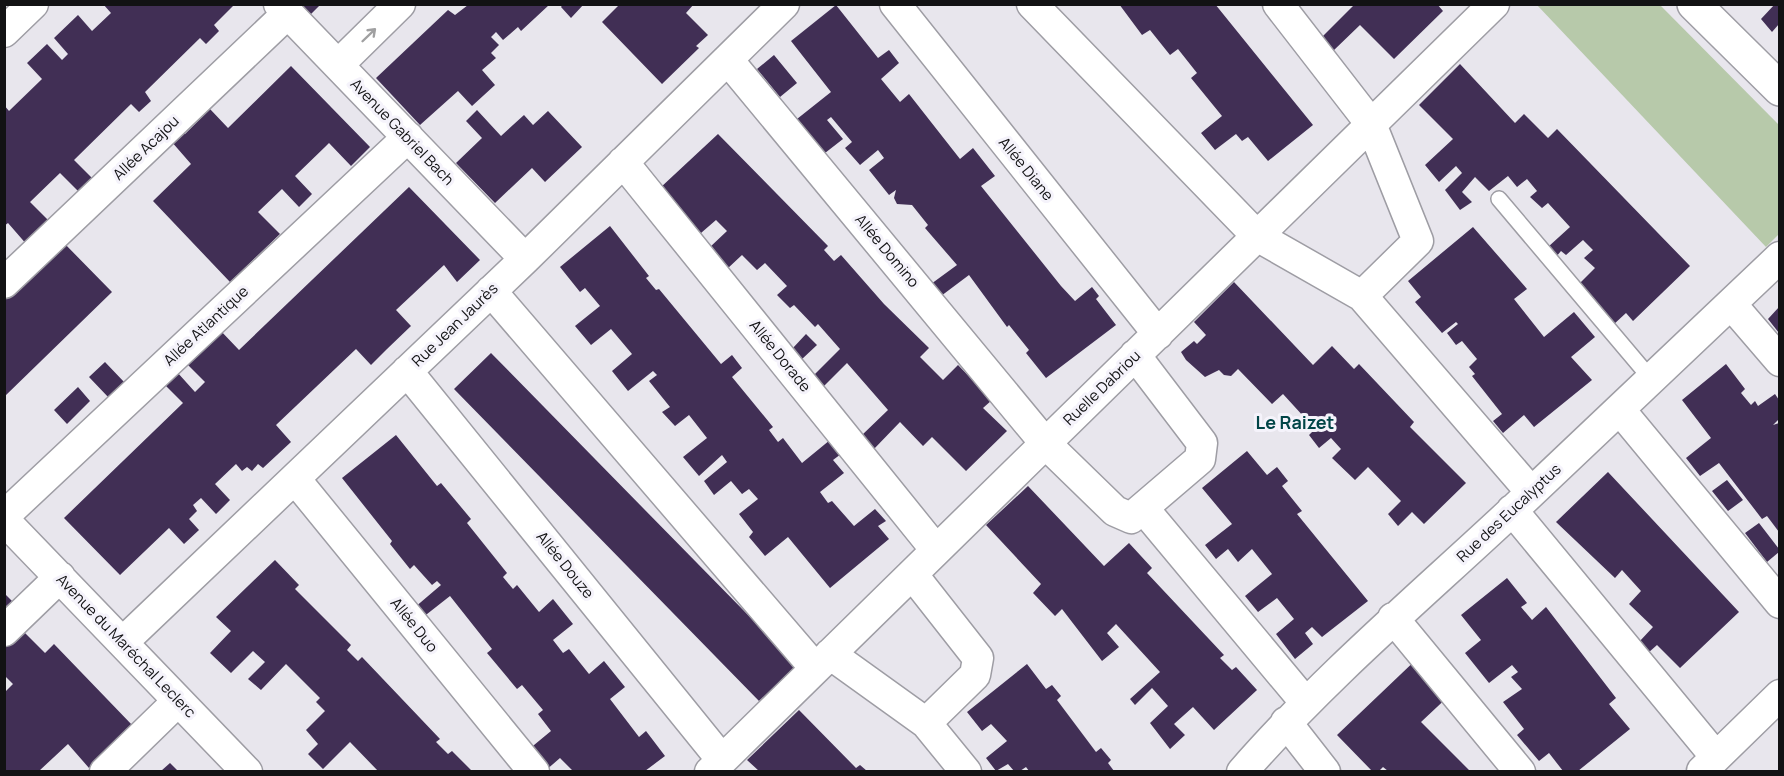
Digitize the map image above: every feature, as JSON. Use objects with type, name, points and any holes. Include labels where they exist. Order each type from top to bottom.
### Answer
[{"type":"main road","points":[[1694,4],[1779,89]]},
{"type":"street","points":[[4,32],[33,4]]},
{"type":"street","points":[[338,65],[400,4]]},
{"type":"street","name":"Rue Jean Jaurès","points":[[123,642],[525,259],[784,4]]},
{"type":"street","name":"Allée Diane","points":[[895,4],[1158,333]]},
{"type":"street","points":[[1032,4],[1257,236],[1362,296],[1522,501],[1709,764],[1779,695]]},
{"type":"street","points":[[1278,4],[1371,124],[1418,242],[1362,296]]},
{"type":"street","name":"Ruelle Dabriou","points":[[716,765],[1494,4]]},
{"type":"street","name":"Avenue Gabriel Bach","points":[[284,9],[525,259]]},
{"type":"street","name":"Allée Acajou","points":[[4,283],[284,9]]},
{"type":"street","name":"Allée Domino","points":[[728,60],[1046,443],[1123,516],[1131,518],[1143,508]]},
{"type":"street","name":"Allée Atlantique","points":[[4,518],[408,137]]},
{"type":"street","name":"Allée Dorade","points":[[623,162],[936,550]]},
{"type":"street","name":"Rue des Eucalyptus","points":[[1242,771],[1295,712],[1393,618],[1620,411],[1779,257]]},
{"type":"street","points":[[491,291],[823,661],[926,723],[966,771]]},
{"type":"street","points":[[1731,304],[1779,361]]},
{"type":"street","points":[[1135,356],[1202,443],[1203,451],[1200,459],[1143,508],[1295,712],[1325,771]]},
{"type":"street","name":"Allée Douze","points":[[407,371],[716,765]]},
{"type":"street","points":[[1620,411],[1779,603]]},
{"type":"street","name":"Allée Duo","points":[[295,479],[534,771]]},
{"type":"street","name":"Avenue du Maréchal Leclerc","points":[[4,518],[247,771]]},
{"type":"street","points":[[912,574],[978,658],[975,675],[926,723]]},
{"type":"street","points":[[4,631],[60,577]]},
{"type":"street","points":[[1393,618],[1520,771]]},
{"type":"street","points":[[105,771],[178,701]]},
{"type":"lane","points":[[1499,199],[1652,380]]},
{"type":"green space","points":[[1537,5],[1660,5],[1779,125],[1779,234],[1766,247]]},
{"type":"building","points":[[103,4],[233,6],[214,25],[219,31],[206,44],[200,38],[145,92],[151,101],[139,112],[131,104],[74,160],[95,181],[81,194],[60,173],[30,202],[51,223],[28,246],[8,223],[4,226],[4,105],[9,111],[42,79],[27,63],[47,44],[62,60],[68,54],[54,38],[78,15],[92,31],[111,13]]},
{"type":"building","points":[[301,4],[321,4],[311,14]]},
{"type":"building","points":[[563,4],[584,4],[571,18],[561,7]]},
{"type":"building","points":[[620,4],[694,4],[686,13],[708,35],[696,46],[699,48],[662,84],[602,22]]},
{"type":"building","points":[[1119,4],[1215,4],[1313,125],[1268,161],[1248,137],[1242,141],[1236,134],[1215,150],[1201,133],[1222,116],[1191,78],[1197,73],[1178,49],[1170,55],[1150,30],[1142,35]]},
{"type":"building","points":[[1355,4],[1437,4],[1443,11],[1394,59],[1360,25],[1333,51],[1322,37]]},
{"type":"building","points":[[1775,4],[1779,4],[1779,24],[1772,32],[1761,19]]},
{"type":"building","points":[[468,5],[549,5],[521,31],[518,27],[503,40],[496,32],[491,37],[499,45],[491,53],[496,58],[482,70],[495,85],[472,106],[458,91],[420,125],[376,78],[448,10],[455,15]]},
{"type":"building","points":[[836,5],[878,58],[889,50],[899,63],[881,79],[900,102],[909,94],[960,159],[973,148],[995,176],[981,186],[1061,286],[1075,301],[1092,287],[1099,296],[1096,299],[1116,325],[1046,378],[1026,353],[1029,350],[1009,325],[1007,327],[969,275],[941,296],[931,284],[957,265],[925,228],[928,225],[912,205],[897,204],[894,198],[896,190],[889,195],[869,170],[884,158],[878,150],[860,165],[845,148],[852,142],[831,117],[827,120],[843,139],[825,153],[797,119],[831,92],[791,41]]},
{"type":"building","points":[[774,55],[797,83],[780,97],[757,69]]},
{"type":"building","points":[[1460,64],[1515,123],[1524,114],[1548,138],[1557,129],[1690,266],[1633,321],[1626,313],[1613,325],[1579,284],[1595,268],[1584,258],[1593,250],[1583,240],[1566,255],[1561,251],[1556,257],[1548,247],[1570,227],[1548,203],[1542,208],[1530,197],[1537,191],[1527,179],[1517,187],[1508,176],[1489,191],[1475,177],[1462,192],[1472,202],[1460,210],[1445,190],[1462,173],[1456,166],[1439,182],[1425,165],[1453,139],[1419,105]]},
{"type":"building","points":[[291,66],[370,147],[351,166],[329,143],[295,176],[312,194],[299,207],[282,189],[258,212],[280,234],[230,282],[153,201],[191,164],[171,141],[181,130],[185,134],[210,109],[228,128]]},
{"type":"building","points":[[477,110],[501,136],[524,115],[533,125],[548,111],[582,147],[545,182],[532,168],[495,203],[456,163],[482,138],[466,121]]},
{"type":"building","points":[[718,134],[828,246],[824,250],[834,261],[841,255],[884,304],[929,348],[920,357],[943,380],[958,365],[992,400],[983,408],[1007,431],[966,471],[932,437],[923,446],[900,422],[873,450],[861,436],[888,410],[847,363],[822,388],[813,376],[840,349],[818,324],[815,327],[794,305],[790,308],[777,295],[787,286],[765,263],[757,270],[742,255],[727,269],[709,248],[727,231],[716,220],[701,233],[660,188]]},
{"type":"building","points":[[409,187],[480,260],[457,282],[444,265],[396,310],[411,326],[371,365],[356,349],[276,425],[291,442],[263,468],[258,464],[252,471],[247,467],[242,471],[236,464],[215,484],[230,500],[216,514],[201,498],[193,505],[197,511],[189,519],[199,530],[184,544],[169,528],[120,575],[64,518],[183,403],[164,384],[177,372],[195,392],[205,382],[185,362],[219,329],[239,350]]},
{"type":"building","points":[[610,226],[649,276],[646,278],[656,290],[659,289],[721,364],[732,355],[742,368],[732,377],[773,427],[769,430],[778,442],[783,438],[802,463],[830,440],[841,454],[833,460],[844,473],[820,492],[828,503],[832,501],[854,526],[875,509],[886,521],[878,526],[889,539],[830,588],[788,537],[765,556],[749,537],[753,532],[739,514],[758,499],[749,489],[742,494],[731,481],[714,495],[704,481],[727,462],[722,455],[699,476],[683,457],[707,438],[689,415],[675,426],[662,412],[670,407],[649,381],[657,375],[653,371],[628,391],[612,371],[632,354],[611,329],[591,345],[575,326],[600,306],[585,288],[580,292],[560,267]]},
{"type":"building","points":[[1473,227],[1527,289],[1514,299],[1544,337],[1574,312],[1595,337],[1571,357],[1592,380],[1534,427],[1524,415],[1503,433],[1493,421],[1502,414],[1472,376],[1475,374],[1469,367],[1477,359],[1462,341],[1456,345],[1447,333],[1458,324],[1456,322],[1442,333],[1415,302],[1421,297],[1408,281]]},
{"type":"building","points":[[62,241],[112,292],[4,397],[4,297]]},
{"type":"building","points":[[1234,282],[1313,365],[1332,346],[1354,369],[1359,364],[1414,422],[1410,427],[1466,483],[1424,524],[1412,512],[1398,526],[1388,514],[1401,501],[1368,467],[1355,480],[1332,458],[1341,449],[1331,438],[1319,448],[1309,435],[1315,429],[1283,394],[1272,404],[1238,369],[1231,376],[1224,375],[1219,370],[1205,377],[1186,360],[1181,352],[1194,341],[1197,344],[1206,335],[1194,322]]},
{"type":"building","points":[[1779,307],[1779,333],[1768,319]]},
{"type":"building","points":[[806,334],[817,345],[801,360],[792,349]]},
{"type":"building","points":[[491,353],[797,665],[759,701],[454,389]]},
{"type":"building","points":[[105,362],[125,383],[109,398],[89,377]]},
{"type":"building","points":[[1726,364],[1745,389],[1741,393],[1751,405],[1755,401],[1758,406],[1775,394],[1779,400],[1779,419],[1773,425],[1779,423],[1779,532],[1767,516],[1762,519],[1719,463],[1700,476],[1686,458],[1711,438],[1682,400]]},
{"type":"building","points":[[78,387],[90,401],[67,424],[54,410]]},
{"type":"building","points":[[396,435],[437,486],[441,483],[471,519],[467,523],[507,573],[503,577],[513,589],[517,585],[539,612],[553,599],[573,624],[553,640],[563,653],[569,649],[589,674],[604,661],[625,687],[610,699],[639,737],[646,731],[665,756],[645,771],[573,771],[560,758],[545,771],[528,750],[551,731],[538,714],[543,710],[522,685],[517,689],[487,653],[492,649],[450,596],[422,618],[414,608],[441,585],[437,581],[432,585],[414,565],[410,569],[390,544],[392,541],[342,478]]},
{"type":"building","points":[[1247,451],[1267,475],[1277,467],[1288,481],[1282,486],[1302,511],[1297,514],[1368,601],[1322,637],[1312,627],[1305,633],[1313,644],[1295,659],[1276,634],[1294,619],[1277,598],[1258,612],[1245,596],[1272,574],[1252,549],[1238,562],[1228,549],[1216,559],[1205,545],[1232,524],[1202,488]]},
{"type":"building","points":[[1608,472],[1739,612],[1680,668],[1657,645],[1648,653],[1639,642],[1653,627],[1629,604],[1641,591],[1622,570],[1615,578],[1556,522]]},
{"type":"building","points":[[1727,480],[1743,500],[1728,511],[1712,491]]},
{"type":"building","points":[[1028,486],[1104,566],[1129,543],[1152,568],[1147,573],[1224,655],[1220,658],[1232,670],[1236,667],[1257,690],[1214,730],[1193,707],[1174,724],[1185,735],[1170,749],[1150,723],[1168,706],[1152,688],[1135,705],[1130,699],[1160,672],[1116,624],[1107,633],[1119,647],[1102,661],[1062,609],[1055,616],[1033,593],[1041,584],[986,525]]},
{"type":"building","points":[[1759,523],[1779,549],[1779,552],[1767,562],[1745,533]]},
{"type":"building","points":[[275,560],[299,585],[295,589],[351,645],[347,650],[358,661],[362,657],[440,739],[436,742],[448,754],[452,751],[472,771],[378,771],[350,742],[323,769],[308,754],[318,744],[306,730],[325,711],[316,702],[320,698],[286,664],[261,690],[248,679],[265,662],[253,651],[231,673],[210,653],[231,631],[216,617]]},
{"type":"building","points":[[1507,578],[1527,603],[1521,607],[1532,620],[1546,607],[1616,698],[1609,704],[1630,729],[1578,771],[1563,771],[1549,753],[1539,761],[1517,735],[1524,729],[1503,702],[1522,689],[1511,677],[1518,672],[1512,665],[1489,683],[1465,653],[1481,640],[1461,615]]},
{"type":"building","points":[[4,593],[12,601],[4,608]]},
{"type":"building","points":[[22,630],[45,653],[54,644],[133,726],[89,768],[68,744],[39,771],[5,771],[5,692],[13,684],[4,675],[4,648]]},
{"type":"building","points":[[1422,654],[1453,692],[1421,722],[1470,771],[1388,771],[1383,767],[1379,771],[1372,771],[1337,735]]},
{"type":"building","points":[[1027,664],[1046,689],[1052,685],[1061,696],[1057,700],[1096,752],[1101,748],[1111,760],[1108,763],[1114,771],[1029,771],[1026,767],[1020,771],[1014,771],[1008,764],[996,771],[986,758],[1007,741],[991,724],[982,731],[967,712]]},
{"type":"building","points":[[799,710],[856,768],[860,765],[867,771],[759,771],[747,760]]},
{"type":"building","points":[[170,763],[178,771],[161,771]]},
{"type":"district","name":"Le Raizet","points":[[1295,423]]}]
